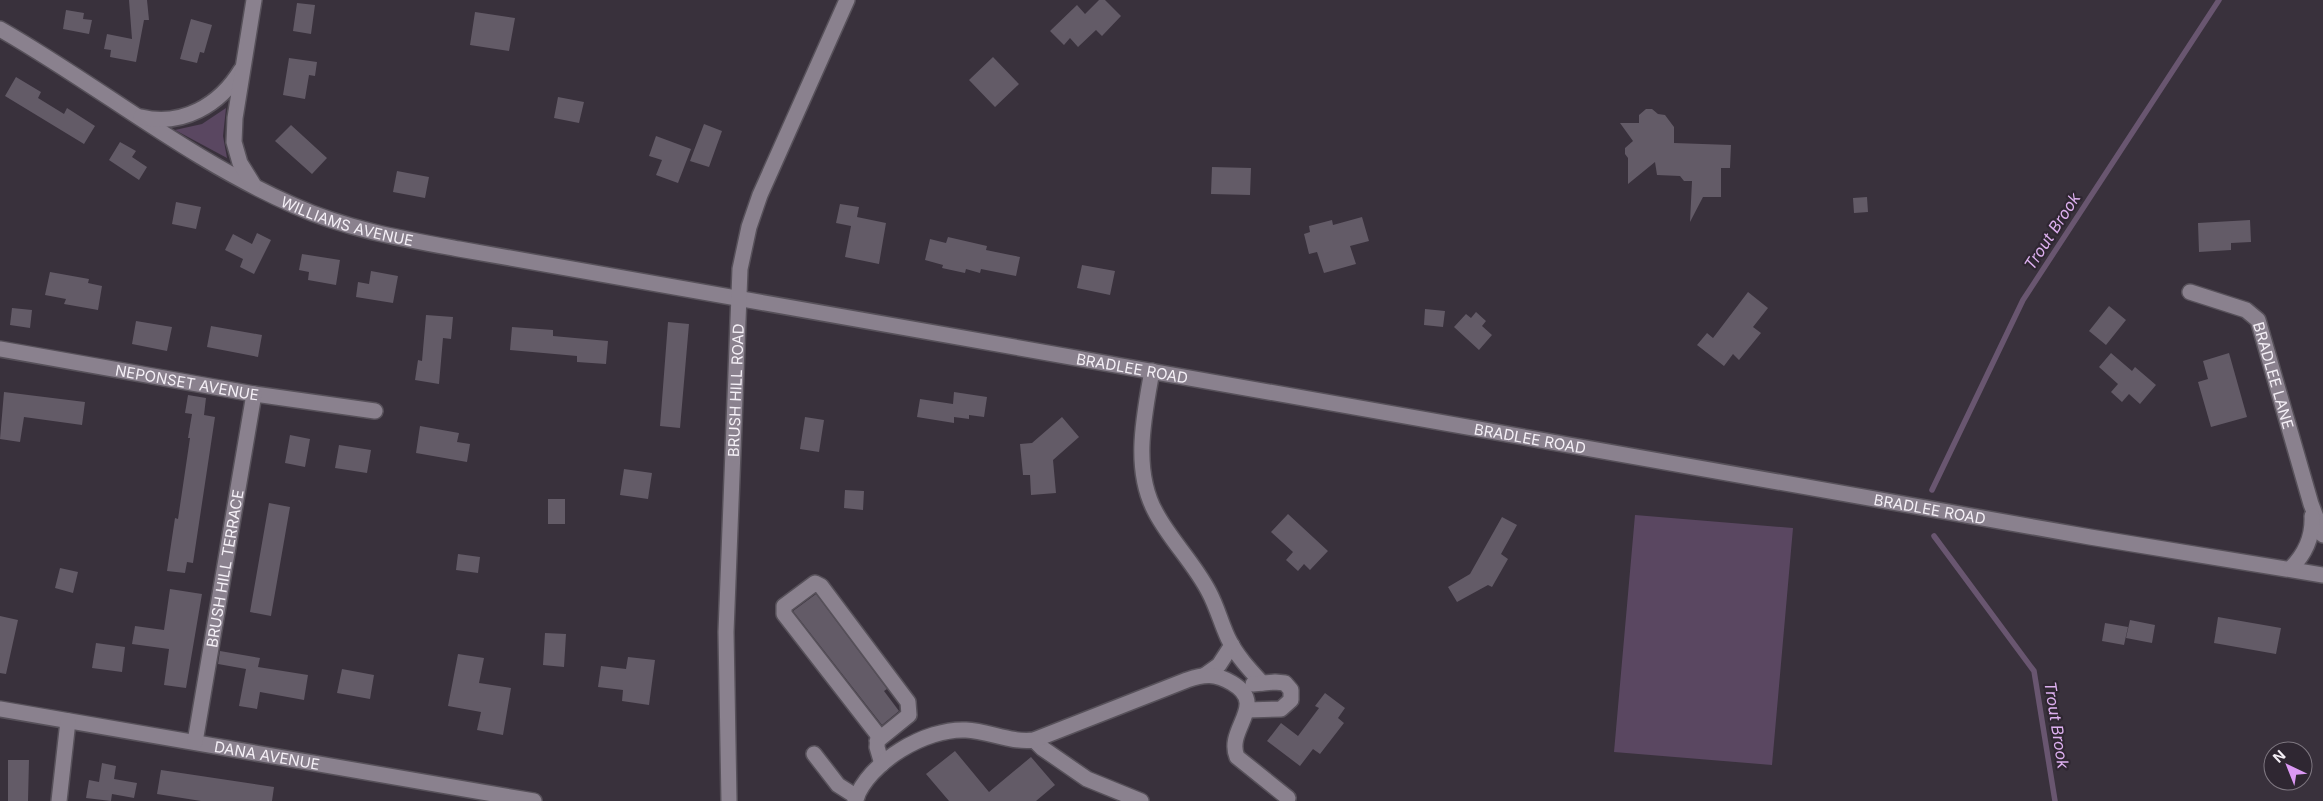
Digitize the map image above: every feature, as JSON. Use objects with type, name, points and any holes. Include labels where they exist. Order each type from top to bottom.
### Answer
[{"type":"street","points":[[254,0],[235,118],[234,142],[240,163],[257,189]]},
{"type":"street","name":"BRUSH HILL ROAD","points":[[729,801],[726,632],[739,298],[744,251],[760,195],[847,0]]},
{"type":"street","name":"WILLIAMS AVENUE","points":[[0,29],[132,115],[220,169],[257,189],[318,215],[402,238],[739,298]]},
{"type":"street","points":[[132,115],[167,120],[191,114],[222,95],[243,66]]},
{"type":"street","name":"BRADLEE LANE","points":[[2190,292],[2246,310],[2258,320],[2311,504],[2323,535]]},
{"type":"street","name":"BRADLEE ROAD","points":[[739,298],[2081,535],[2291,568],[2323,575]]},
{"type":"street","name":"NEPONSET AVENUE","points":[[0,349],[254,394],[375,411]]},
{"type":"street","points":[[1152,371],[1143,424],[1143,474],[1147,493],[1155,512],[1206,585],[1232,645],[1262,683]]},
{"type":"street","name":"BRUSH HILL TERRACE","points":[[195,742],[254,394]]},
{"type":"street","name":"BRADLEE LANE","points":[[2291,568],[2302,556],[2310,540],[2311,504]]},
{"type":"street","points":[[877,741],[909,715],[908,702],[821,586],[815,583],[784,606],[784,614],[878,735],[877,741],[882,764]]},
{"type":"street","points":[[814,754],[838,785],[856,799],[865,781],[882,764],[916,741],[943,732],[966,730],[1016,740],[1034,740],[1205,675],[1218,665],[1232,645]]},
{"type":"street","points":[[1205,675],[1218,675],[1237,686],[1247,700],[1247,710],[1235,742],[1237,756],[1288,798]]},
{"type":"street","points":[[1237,686],[1285,683],[1292,695],[1289,704],[1281,709],[1247,710]]},
{"type":"street","name":"DANA AVENUE","points":[[0,709],[534,801]]},
{"type":"street","points":[[59,801],[68,721]]},
{"type":"street","points":[[1034,740],[1042,748],[1087,779],[1141,801]]},
{"type":"shaded area","points":[[226,108],[223,136],[227,158],[175,130],[202,124]]},
{"type":"shaded area","points":[[1635,515],[1793,528],[1772,765],[1614,752]]},
{"type":"building","points":[[129,0],[147,0],[149,20],[144,20],[136,62],[110,57],[111,50],[104,49],[107,34],[132,39]]},
{"type":"building","points":[[1099,0],[1105,0],[1121,16],[1102,36],[1096,30],[1078,47],[1070,38],[1064,45],[1050,31],[1077,5],[1085,14]]},
{"type":"building","points":[[297,3],[315,5],[311,34],[293,31]]},
{"type":"building","points":[[66,10],[84,13],[83,19],[92,20],[89,34],[63,29]]},
{"type":"building","points":[[475,12],[515,18],[509,51],[470,45]]},
{"type":"building","points":[[191,19],[212,25],[204,53],[200,52],[197,63],[180,59]]},
{"type":"building","points":[[993,57],[1019,84],[995,107],[969,80]]},
{"type":"building","points":[[289,58],[317,62],[315,76],[309,75],[305,99],[283,95]]},
{"type":"building","points":[[16,77],[41,92],[38,98],[64,114],[67,108],[95,126],[84,144],[5,96]]},
{"type":"building","points":[[558,97],[584,102],[579,123],[554,118]]},
{"type":"building","points":[[1646,109],[1652,109],[1658,114],[1665,115],[1674,127],[1674,143],[1731,145],[1730,168],[1721,168],[1721,197],[1703,197],[1690,222],[1692,181],[1684,181],[1680,176],[1657,175],[1655,162],[1628,184],[1628,158],[1625,154],[1625,148],[1633,141],[1620,123],[1639,123],[1639,115]]},
{"type":"building","points":[[704,124],[722,131],[709,167],[690,161]]},
{"type":"building","points":[[291,125],[327,158],[312,174],[275,141]]},
{"type":"building","points":[[656,136],[691,149],[678,183],[656,175],[662,160],[649,156]]},
{"type":"building","points":[[120,142],[136,151],[132,157],[147,167],[139,180],[109,160]]},
{"type":"building","points":[[1212,167],[1251,168],[1250,195],[1211,194]]},
{"type":"building","points":[[397,171],[429,177],[425,198],[393,192]]},
{"type":"building","points":[[1867,197],[1868,212],[1854,213],[1853,198]]},
{"type":"building","points":[[176,202],[201,207],[196,229],[172,224]]},
{"type":"building","points":[[840,204],[859,207],[857,217],[886,223],[879,264],[845,257],[851,226],[836,223]]},
{"type":"building","points":[[1362,217],[1369,241],[1350,246],[1356,264],[1324,273],[1317,252],[1309,254],[1304,234],[1310,232],[1309,226],[1332,220],[1333,225]]},
{"type":"building","points":[[2250,220],[2251,242],[2231,243],[2231,250],[2199,252],[2198,223]]},
{"type":"building","points":[[257,233],[271,240],[254,274],[240,267],[243,259],[225,250],[233,234],[252,244]]},
{"type":"building","points":[[948,237],[987,246],[986,250],[1020,257],[1016,276],[981,269],[980,273],[966,269],[965,273],[942,268],[943,265],[925,260],[930,239],[946,243]]},
{"type":"building","points":[[302,254],[340,260],[336,285],[308,280],[309,272],[299,270]]},
{"type":"building","points":[[1082,265],[1115,271],[1110,295],[1077,288]]},
{"type":"building","points":[[371,271],[398,276],[393,303],[356,297],[358,282],[369,284]]},
{"type":"building","points":[[50,272],[89,279],[88,283],[102,286],[98,310],[64,304],[66,299],[45,295]]},
{"type":"building","points":[[1748,292],[1768,308],[1753,327],[1761,333],[1739,360],[1733,354],[1724,366],[1697,345],[1707,333],[1713,338]]},
{"type":"building","points":[[2109,306],[2126,320],[2106,345],[2089,331]]},
{"type":"building","points":[[12,308],[32,310],[30,328],[10,325]]},
{"type":"building","points":[[1425,309],[1445,311],[1443,327],[1424,325]]},
{"type":"building","points":[[1476,312],[1486,321],[1482,326],[1492,335],[1479,350],[1454,327],[1466,314],[1471,318]]},
{"type":"building","points":[[426,315],[453,317],[451,339],[443,338],[439,384],[415,380],[418,360],[422,361]]},
{"type":"building","points":[[136,321],[172,327],[167,351],[132,344]]},
{"type":"building","points":[[668,322],[689,324],[680,428],[660,426]]},
{"type":"building","points":[[211,326],[262,335],[258,357],[207,347]]},
{"type":"building","points":[[512,327],[553,330],[553,336],[608,341],[606,364],[577,362],[577,356],[510,350]]},
{"type":"building","points":[[2111,353],[2132,371],[2135,367],[2156,385],[2140,404],[2129,394],[2122,402],[2111,392],[2118,384],[2099,367]]},
{"type":"building","points":[[2229,353],[2247,417],[2211,427],[2198,382],[2208,379],[2203,361]]},
{"type":"building","points":[[4,392],[85,402],[82,425],[24,417],[20,442],[0,439]]},
{"type":"building","points":[[954,392],[987,397],[984,417],[969,415],[969,419],[954,417],[954,423],[917,417],[920,399],[953,404]]},
{"type":"building","points":[[188,395],[206,398],[204,415],[215,417],[193,563],[187,562],[185,573],[167,571],[175,518],[178,519],[190,438],[188,438],[192,414],[185,413]]},
{"type":"building","points":[[805,417],[824,420],[819,452],[800,449]]},
{"type":"building","points":[[1062,417],[1079,437],[1053,460],[1056,493],[1031,495],[1030,475],[1023,475],[1020,444],[1032,443]]},
{"type":"building","points":[[420,426],[459,433],[457,442],[470,444],[467,462],[416,453]]},
{"type":"building","points":[[290,435],[310,439],[305,467],[285,463]]},
{"type":"building","points":[[339,445],[371,450],[367,473],[335,468]]},
{"type":"building","points":[[624,469],[652,473],[648,499],[620,495]]},
{"type":"building","points":[[845,490],[864,491],[863,510],[844,508]]},
{"type":"building","points":[[548,499],[565,499],[565,524],[548,524]]},
{"type":"building","points":[[269,503],[290,507],[271,616],[250,612]]},
{"type":"building","points":[[1288,514],[1328,551],[1310,570],[1304,564],[1298,571],[1286,560],[1293,552],[1271,532]]},
{"type":"building","points":[[1502,517],[1517,525],[1501,554],[1508,559],[1492,587],[1488,585],[1457,602],[1448,587],[1470,574]]},
{"type":"building","points":[[458,554],[480,557],[478,573],[456,570]]},
{"type":"building","points":[[60,568],[78,572],[73,593],[55,588]]},
{"type":"building","points":[[170,589],[202,594],[186,688],[164,685],[169,649],[132,644],[135,626],[164,630]]},
{"type":"building","points":[[816,594],[887,689],[884,691],[899,711],[882,725],[793,611]]},
{"type":"building","points":[[0,616],[18,620],[6,674],[0,673]]},
{"type":"building","points":[[2218,617],[2281,628],[2276,654],[2214,643]]},
{"type":"building","points":[[2130,620],[2155,625],[2152,643],[2126,638]]},
{"type":"building","points":[[2105,623],[2128,627],[2124,645],[2102,641]]},
{"type":"building","points":[[545,633],[566,634],[564,667],[543,665]]},
{"type":"building","points":[[96,643],[125,647],[122,672],[92,668]]},
{"type":"building","points":[[220,651],[260,658],[258,667],[308,675],[304,700],[260,692],[257,709],[239,706],[246,669],[218,664]]},
{"type":"building","points":[[458,654],[484,658],[479,683],[511,688],[503,735],[477,730],[481,712],[448,706]]},
{"type":"building","points":[[628,657],[655,660],[649,705],[622,701],[623,690],[598,687],[601,666],[626,669]]},
{"type":"building","points":[[342,669],[374,675],[370,699],[337,693]]},
{"type":"building","points":[[1325,693],[1345,708],[1338,718],[1344,723],[1320,754],[1313,749],[1300,766],[1267,741],[1281,723],[1298,736],[1319,708],[1315,706]]},
{"type":"building","points":[[955,751],[989,792],[1031,757],[1055,785],[1036,801],[949,801],[926,774]]},
{"type":"building","points":[[8,760],[29,760],[28,801],[8,801]]},
{"type":"building","points":[[102,763],[116,766],[114,779],[137,783],[134,798],[112,794],[111,801],[86,798],[89,780],[99,782]]},
{"type":"building","points":[[161,770],[274,787],[272,801],[201,801],[157,794]]},
{"type":"waterway","name":"Trout Brook","points":[[1932,490],[2023,300],[2219,0]]},
{"type":"waterway","name":"Trout Brook","points":[[1934,536],[2034,671],[2055,801]]}]
